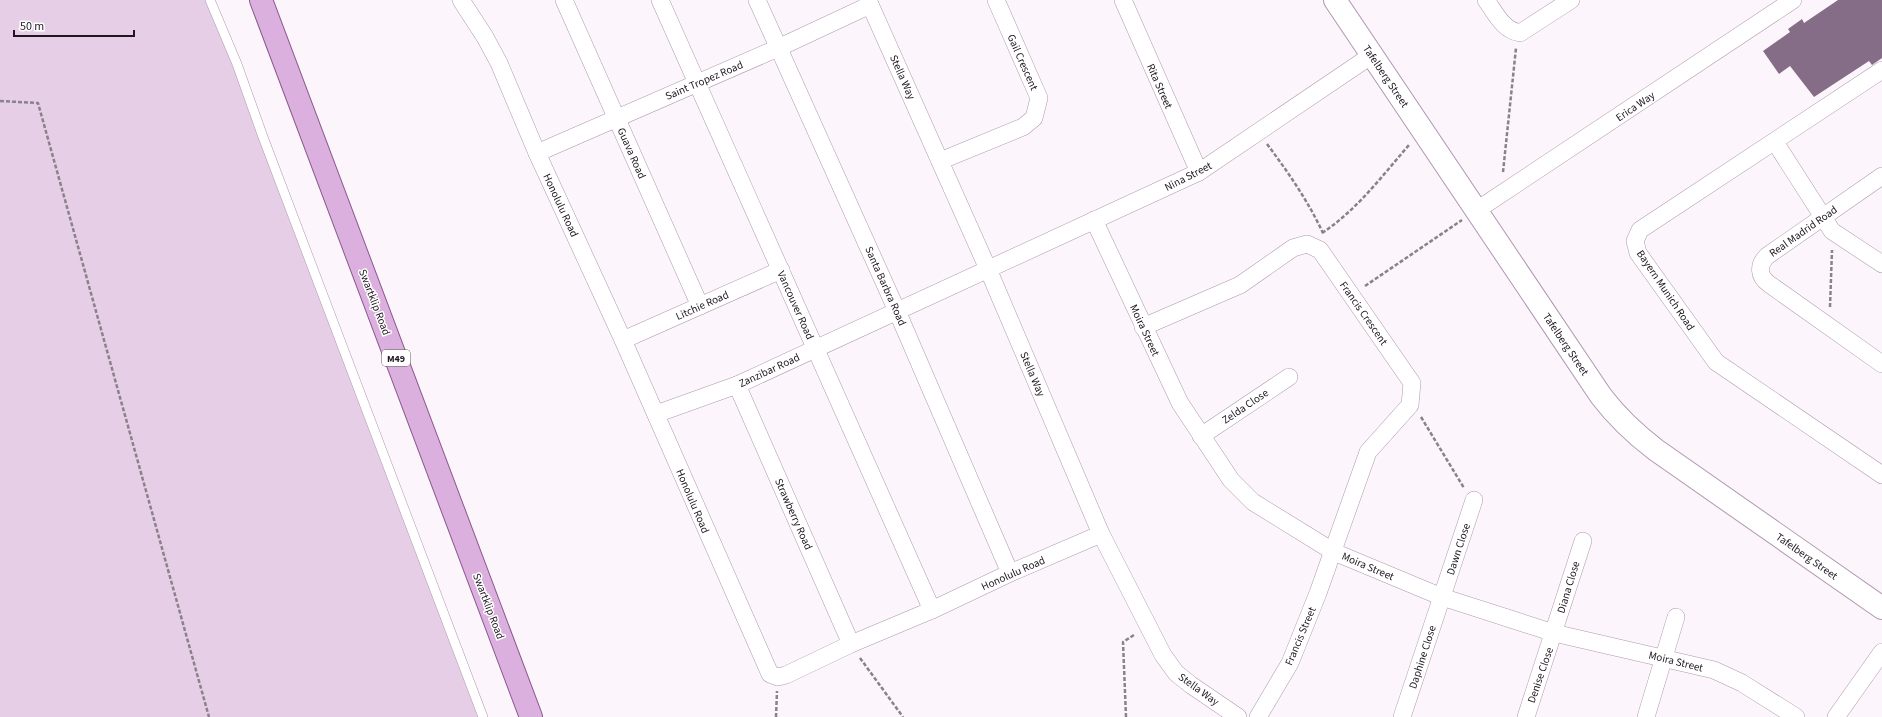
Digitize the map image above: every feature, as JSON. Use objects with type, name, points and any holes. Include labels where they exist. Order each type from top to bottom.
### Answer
[{"type":"main road","name":"Swartklip Road","points":[[261,0],[531,717]]},
{"type":"street","name":"Honolulu Road","points":[[461,0],[485,37],[498,62],[537,152],[656,414],[767,672],[778,677],[786,675],[851,644],[932,610],[1010,573],[1101,534]]},
{"type":"street","name":"Guava Road","points":[[564,0],[700,306]]},
{"type":"street","name":"Vancouver Road","points":[[660,0],[932,610]]},
{"type":"street","name":"Santa Barbra Road","points":[[757,0],[897,310],[1010,573]]},
{"type":"street","name":"Gail Crescent","points":[[940,161],[1023,127],[1034,118],[1038,98],[996,0]]},
{"type":"street","name":"Rita Street","points":[[1122,0],[1199,172]]},
{"type":"street","name":"Tafelberg Street","points":[[1335,0],[1372,55],[1472,213],[1596,389],[1619,418],[1635,434],[1656,450],[1882,608]]},
{"type":"street","points":[[1486,0],[1503,24],[1512,32],[1520,33],[1571,0]]},
{"type":"street","name":"Erica Way","points":[[1472,213],[1793,0]]},
{"type":"street","name":"Saint Tropez Road","points":[[537,152],[778,48],[869,2]]},
{"type":"street","name":"Stella Way","points":[[869,2],[988,268],[1101,534],[1163,655],[1176,673],[1190,685],[1238,717]]},
{"type":"street","name":"Nina Street","points":[[988,268],[1199,172],[1372,55]]},
{"type":"street","name":"Bayern Munich Road","points":[[1882,70],[1640,230],[1635,241],[1638,253],[1716,362],[1882,475]]},
{"type":"street","points":[[1775,142],[1835,234],[1882,264]]},
{"type":"street","name":"Real Madrid Road","points":[[1882,176],[1767,256],[1760,266],[1760,271],[1764,281],[1882,364]]},
{"type":"street","name":"Moira Street","points":[[1094,220],[1180,403],[1231,480],[1244,494],[1334,552],[1442,597],[1554,633],[1714,670],[1730,676],[1796,717]]},
{"type":"street","points":[[1143,327],[1240,286],[1293,248],[1307,244]]},
{"type":"street","name":"Francis Crescent","points":[[1307,244],[1320,250],[1412,383],[1410,405]]},
{"type":"street","name":"Zanzibar Road","points":[[656,414],[737,385],[988,268]]},
{"type":"street","name":"Litchie Road","points":[[623,340],[781,270]]},
{"type":"street","name":"Zelda Close","points":[[1201,436],[1289,377]]},
{"type":"street","name":"Strawberry Road","points":[[737,385],[851,644]]},
{"type":"street","points":[[1334,552],[1368,452],[1410,405]]},
{"type":"street","name":"Dawn Close","points":[[1442,597],[1474,500]]},
{"type":"street","name":"Diana Close","points":[[1554,633],[1583,541]]},
{"type":"street","name":"Francis Street","points":[[1258,717],[1290,663],[1334,552]]},
{"type":"street","name":"Daphine Close","points":[[1402,717],[1442,597]]},
{"type":"street","points":[[1646,717],[1665,658],[1676,617]]},
{"type":"street","name":"Denise Close","points":[[1526,717],[1554,633]]},
{"type":"street","points":[[1836,717],[1882,652]]},
{"type":"lane","points":[[210,0],[237,64],[263,138],[483,717]]},
{"type":"path","points":[[1503,177],[1514,54],[1516,47]]},
{"type":"path","points":[[0,101],[38,103],[209,717]]},
{"type":"path","points":[[1262,139],[1292,178],[1323,233]]},
{"type":"path","points":[[1307,244],[1338,223],[1359,203],[1410,144]]},
{"type":"path","points":[[1351,295],[1472,213]]},
{"type":"path","points":[[1829,326],[1831,256],[1835,234]]},
{"type":"path","points":[[1410,405],[1423,418],[1459,481],[1474,500]]},
{"type":"path","points":[[1126,717],[1123,642],[1148,625]]},
{"type":"path","points":[[851,644],[903,717]]},
{"type":"path","points":[[776,717],[778,677]]},
{"type":"shaded area","points":[[0,0],[214,0],[488,717],[0,717]]},
{"type":"building","points":[[1838,0],[1882,0],[1882,58],[1872,65],[1869,61],[1814,97],[1790,66],[1779,74],[1763,51],[1790,32],[1788,29],[1802,19],[1804,23]]}]
